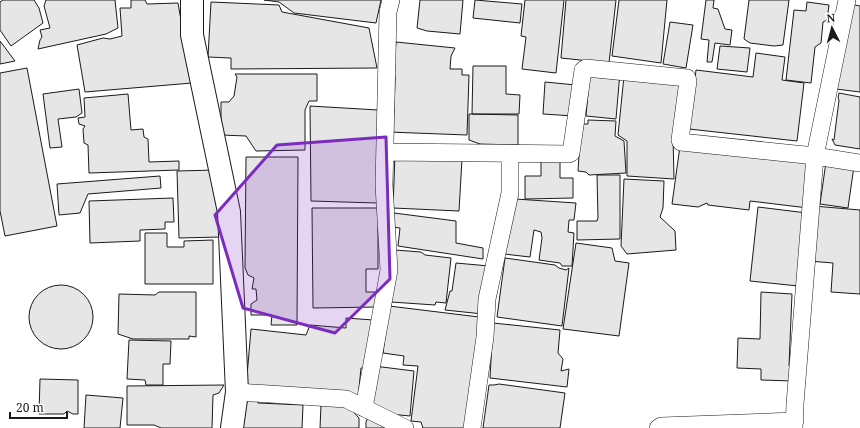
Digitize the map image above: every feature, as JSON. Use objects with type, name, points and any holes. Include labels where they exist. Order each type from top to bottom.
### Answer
[{"type":"street","points":[[192,0],[192,35],[229,212],[236,392],[232,428]]},
{"type":"street","points":[[364,408],[389,270],[384,185],[388,12],[391,0]]},
{"type":"street","points":[[658,428],[661,426],[794,424],[815,156],[847,0]]},
{"type":"street","points":[[385,152],[510,154],[570,153],[583,70],[586,68],[686,78],[688,81],[680,140],[681,142],[815,156],[860,163]]},
{"type":"street","points":[[472,428],[485,337],[487,299],[510,193],[510,154]]},
{"type":"street","points":[[236,392],[346,399],[405,428]]},
{"type":"highlighted area","points":[[386,137],[390,279],[335,333],[243,308],[215,215],[277,145]]},
{"type":"building","points":[[3,0],[34,0],[39,8],[43,23],[11,46],[0,30],[0,2]]},
{"type":"building","points":[[46,0],[115,0],[118,28],[106,34],[38,49],[42,37],[40,30],[50,28],[44,6]]},
{"type":"building","points":[[131,0],[145,0],[147,4],[178,3],[192,83],[85,92],[77,45],[103,38],[110,39],[122,36],[120,8],[131,8]]},
{"type":"building","points":[[264,0],[381,0],[376,23],[294,13],[279,2]]},
{"type":"building","points":[[420,0],[463,0],[460,34],[427,31],[417,28]]},
{"type":"building","points":[[475,0],[522,4],[520,23],[473,18]]},
{"type":"building","points":[[525,0],[564,0],[556,73],[522,69],[526,37],[521,36]]},
{"type":"building","points":[[566,0],[616,0],[609,63],[561,58]]},
{"type":"building","points":[[619,0],[667,0],[661,63],[612,56]]},
{"type":"building","points":[[706,0],[714,0],[713,8],[718,9],[725,29],[732,30],[730,45],[715,43],[712,62],[707,62],[709,40],[701,39]]},
{"type":"building","points":[[749,0],[789,0],[783,45],[774,46],[750,43],[744,39]]},
{"type":"building","points":[[211,2],[279,5],[282,12],[369,28],[377,68],[231,69],[231,58],[208,57]]},
{"type":"building","points":[[807,2],[829,5],[827,20],[823,22],[821,43],[815,47],[811,83],[786,80],[794,10],[806,11]]},
{"type":"building","points":[[850,4],[860,6],[860,92],[836,89]]},
{"type":"building","points":[[670,22],[693,25],[686,68],[663,64]]},
{"type":"building","points":[[0,41],[15,61],[0,64]]},
{"type":"building","points":[[396,42],[455,48],[451,56],[450,69],[462,69],[462,75],[469,75],[467,135],[388,132],[389,117],[394,114],[395,77],[393,74]]},
{"type":"building","points":[[720,46],[750,48],[747,72],[717,69]]},
{"type":"building","points":[[756,53],[785,57],[782,80],[804,83],[797,141],[689,129],[696,70],[753,77]]},
{"type":"building","points":[[473,66],[506,66],[506,94],[520,95],[519,114],[472,114]]},
{"type":"building","points":[[27,68],[57,226],[5,236],[0,211],[0,73]]},
{"type":"building","points":[[590,70],[620,72],[616,119],[586,116]]},
{"type":"building","points":[[235,74],[317,74],[317,101],[309,101],[305,110],[305,150],[256,151],[246,136],[221,135],[221,102],[229,102],[234,96],[237,77]]},
{"type":"building","points":[[624,76],[681,82],[673,136],[674,179],[627,176],[627,141],[618,135]]},
{"type":"building","points":[[545,82],[576,85],[574,116],[543,114]]},
{"type":"building","points":[[79,89],[82,113],[76,117],[58,119],[62,147],[50,148],[43,94]]},
{"type":"building","points":[[839,93],[860,97],[860,149],[835,145],[832,139],[834,140]]},
{"type":"building","points":[[128,94],[131,130],[143,129],[144,137],[148,139],[149,162],[179,161],[179,170],[89,173],[88,145],[84,143],[83,129],[85,126],[79,124],[78,118],[85,117],[84,98]]},
{"type":"building","points":[[310,106],[378,110],[377,203],[311,201]]},
{"type":"building","points":[[469,114],[518,115],[518,145],[480,144],[469,140]]},
{"type":"building","points":[[588,120],[616,121],[615,136],[624,141],[626,173],[589,175],[586,172],[578,171],[581,124],[588,124]]},
{"type":"building","points":[[680,146],[813,162],[808,208],[750,201],[749,210],[708,205],[707,203],[698,207],[672,204]]},
{"type":"building","points":[[395,154],[462,159],[459,211],[393,208]]},
{"type":"building","points":[[246,157],[298,157],[297,325],[271,325],[272,315],[251,315],[251,304],[257,300],[256,289],[252,289],[254,278],[248,275],[245,268]]},
{"type":"building","points":[[541,157],[560,157],[560,178],[573,178],[573,198],[525,199],[525,176],[541,176]]},
{"type":"building","points":[[826,162],[854,166],[848,208],[820,204]]},
{"type":"building","points":[[215,170],[220,237],[179,238],[177,171]]},
{"type":"building","points":[[597,175],[620,175],[620,239],[577,240],[577,221],[597,221],[598,218]]},
{"type":"building","points":[[160,176],[161,188],[88,194],[80,213],[59,215],[57,184]]},
{"type":"building","points":[[624,179],[664,181],[663,208],[660,217],[675,231],[676,250],[627,254],[621,246]]},
{"type":"building","points":[[173,198],[174,222],[165,222],[165,229],[140,230],[140,241],[90,243],[89,201]]},
{"type":"building","points":[[515,199],[576,203],[574,220],[569,220],[568,232],[574,233],[572,266],[562,266],[560,263],[539,260],[542,238],[541,232],[534,230],[530,257],[504,254]]},
{"type":"building","points":[[814,206],[860,210],[860,294],[831,292],[833,263],[809,261]]},
{"type":"building","points":[[758,207],[807,213],[798,286],[750,281]]},
{"type":"building","points":[[312,208],[383,208],[378,228],[378,269],[366,269],[366,292],[377,292],[377,307],[313,308]]},
{"type":"building","points":[[394,213],[456,221],[456,243],[483,248],[483,259],[398,246],[400,228],[392,227]]},
{"type":"building","points":[[145,233],[167,233],[167,247],[184,247],[184,241],[213,240],[213,284],[145,284]]},
{"type":"building","points":[[576,243],[612,248],[615,261],[629,263],[619,336],[563,329]]},
{"type":"building","points":[[395,250],[421,252],[425,255],[451,258],[446,303],[436,302],[435,305],[391,302]]},
{"type":"building","points":[[505,258],[555,265],[566,270],[569,268],[562,326],[497,317]]},
{"type":"building","points":[[456,263],[489,266],[483,314],[445,310],[450,291],[452,291]]},
{"type":"building","points":[[61,285],[79,291],[87,299],[93,317],[87,335],[79,343],[61,349],[43,343],[35,335],[29,317],[35,299],[43,291]]},
{"type":"building","points":[[159,292],[196,292],[196,337],[189,336],[189,339],[133,339],[118,334],[119,294],[155,295]]},
{"type":"building","points":[[761,292],[792,294],[789,366],[793,366],[793,381],[761,380],[761,369],[737,368],[738,338],[760,339]]},
{"type":"building","points":[[389,306],[479,317],[469,428],[423,428],[421,422],[411,421],[418,366],[403,365],[404,356],[383,353]]},
{"type":"building","points":[[346,318],[373,320],[368,369],[361,368],[358,398],[246,388],[251,329],[306,335],[310,325],[346,328]]},
{"type":"building","points":[[493,323],[560,330],[558,353],[563,359],[561,371],[569,369],[567,387],[490,378]]},
{"type":"building","points":[[129,340],[171,341],[170,364],[163,364],[163,385],[146,385],[145,380],[127,379]]},
{"type":"building","points":[[374,366],[414,371],[410,416],[379,413],[368,401]]},
{"type":"building","points":[[40,379],[78,380],[78,414],[73,414],[67,411],[64,414],[39,414]]},
{"type":"building","points":[[499,384],[565,393],[560,428],[483,428],[489,385]]},
{"type":"building","points":[[224,385],[219,393],[213,395],[212,428],[161,428],[154,425],[127,425],[127,386]]},
{"type":"building","points":[[86,395],[123,398],[120,428],[84,428]]},
{"type":"building","points":[[248,397],[255,398],[258,403],[303,405],[302,428],[240,428],[242,406],[247,403]]},
{"type":"building","points":[[321,405],[348,406],[359,418],[359,428],[320,428]]},
{"type":"building","points":[[369,415],[398,428],[366,428],[366,422]]}]
